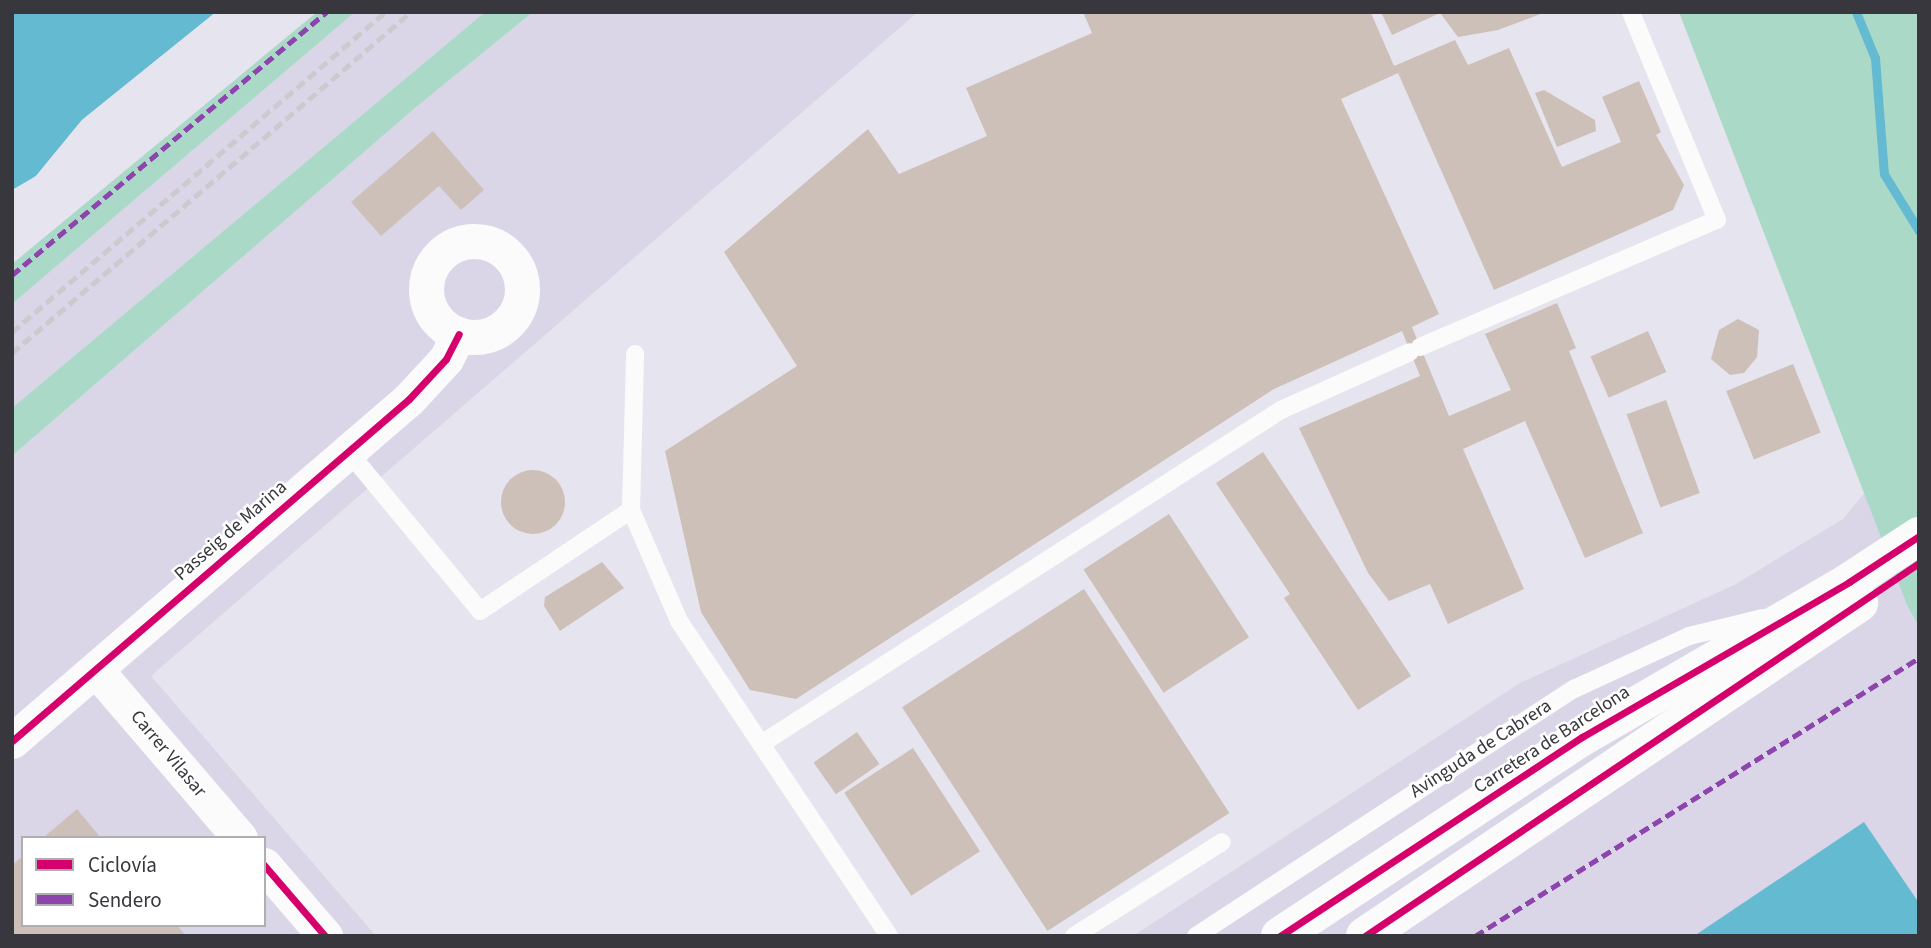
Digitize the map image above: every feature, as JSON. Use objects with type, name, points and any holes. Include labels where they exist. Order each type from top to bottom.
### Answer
[{"type":"main road","points":[[1365,936],[1856,591],[1919,536]]},
{"type":"main road","points":[[1856,591],[1919,563]]},
{"type":"main road","name":"Carretera de Barcelona","points":[[1280,936],[1582,737],[1791,615],[1856,591]]},
{"type":"street","name":"Passeig de Marina","points":[[12,741],[430,377],[459,334]]},
{"type":"street","name":"Carrer Vilasar","points":[[96,670],[238,836]]},
{"type":"street","points":[[266,866],[325,936]]},
{"type":"lane","points":[[761,744],[1281,410],[1717,220],[1632,12]]},
{"type":"lane","points":[[635,354],[631,510],[679,621],[889,936]]},
{"type":"lane","points":[[347,450],[480,611],[631,510]]},
{"type":"lane","name":"Avinguda de Cabrera","points":[[1196,936],[1574,688],[1689,636],[1750,620],[1791,615]]},
{"type":"lane","points":[[1074,936],[1222,842]]},
{"type":"shaded area","points":[[355,12],[485,12],[12,408],[12,304]]},
{"type":"shaded area","points":[[533,12],[918,12],[151,676],[376,936],[12,936],[12,456],[415,108]]},
{"type":"shaded area","points":[[1866,491],[1919,627],[1919,936],[1133,936],[1520,683],[1734,585],[1843,519]]},
{"type":"green space","points":[[317,12],[355,12],[12,304],[12,264]]},
{"type":"green space","points":[[485,12],[533,12],[415,108],[12,456],[12,408]]},
{"type":"green space","points":[[1679,12],[1919,12],[1919,627],[1907,605]]},
{"type":"water","points":[[12,12],[216,12],[82,120],[36,176],[12,190]]},
{"type":"water","points":[[1864,822],[1919,903],[1919,936],[1694,936]]},
{"type":"pier","points":[[216,12],[220,12],[191,39],[85,122],[38,179],[12,193],[36,176],[82,120]]},
{"type":"building","points":[[1083,12],[1371,13],[1394,66],[1455,40],[1468,65],[1509,48],[1562,167],[1621,142],[1602,97],[1639,81],[1661,132],[1656,135],[1684,185],[1673,210],[1494,290],[1398,73],[1341,99],[1439,314],[1412,327],[1449,416],[1511,390],[1485,334],[1557,303],[1576,348],[1569,351],[1643,533],[1585,558],[1525,421],[1463,449],[1524,589],[1448,624],[1430,584],[1389,601],[1368,573],[1299,428],[1420,376],[1402,331],[1274,389],[796,699],[750,690],[701,612],[665,451],[797,366],[724,252],[868,129],[899,174],[987,136],[966,88],[1092,33]]},
{"type":"building","points":[[1381,12],[1543,13],[1498,30],[1458,37],[1440,13],[1392,35]]},
{"type":"building","points":[[1544,90],[1595,120],[1596,131],[1557,147],[1535,93]]},
{"type":"building","points":[[433,131],[484,190],[461,210],[439,186],[381,236],[351,202]]},
{"type":"building","points":[[1738,319],[1759,330],[1757,357],[1744,373],[1730,375],[1711,359],[1719,330]]},
{"type":"building","points":[[1648,331],[1666,372],[1609,398],[1590,357]]},
{"type":"building","points":[[1793,364],[1821,433],[1754,460],[1726,391]]},
{"type":"building","points":[[1666,400],[1700,493],[1660,507],[1627,414]]},
{"type":"building","points":[[1263,452],[1411,676],[1358,710],[1284,598],[1290,594],[1216,483]]},
{"type":"building","points":[[527,470],[539,470],[556,479],[563,490],[563,514],[556,525],[539,534],[527,534],[515,529],[506,520],[501,508],[501,496],[506,484],[515,475]]},
{"type":"building","points":[[1169,514],[1249,637],[1164,693],[1083,570]]},
{"type":"building","points":[[602,562],[624,588],[560,631],[544,606],[545,597]]},
{"type":"building","points":[[1084,589],[1229,813],[1047,931],[902,707]]},
{"type":"building","points":[[857,732],[879,764],[836,794],[814,762]]},
{"type":"building","points":[[913,748],[980,851],[911,896],[844,793]]},
{"type":"building","points":[[77,809],[99,836],[45,836]]},
{"type":"building","points":[[21,858],[21,927],[179,927],[186,936],[12,936],[12,865]]},
{"type":"waterway","points":[[1856,12],[1875,58],[1884,174],[1919,231]]},
{"type":"railway","points":[[12,332],[386,12]]},
{"type":"railway","points":[[12,353],[411,12]]},
{"type":"marked path","points":[[12,275],[327,12]]},
{"type":"marked path","points":[[1475,936],[1919,658]]},
{"type":"cycle path","points":[[12,741],[409,399],[446,359],[459,334]]},
{"type":"cycle path","points":[[1280,936],[1582,737],[1849,582],[1919,536]]},
{"type":"cycle path","points":[[1365,936],[1919,563]]},
{"type":"cycle path","points":[[266,867],[325,936]]}]
